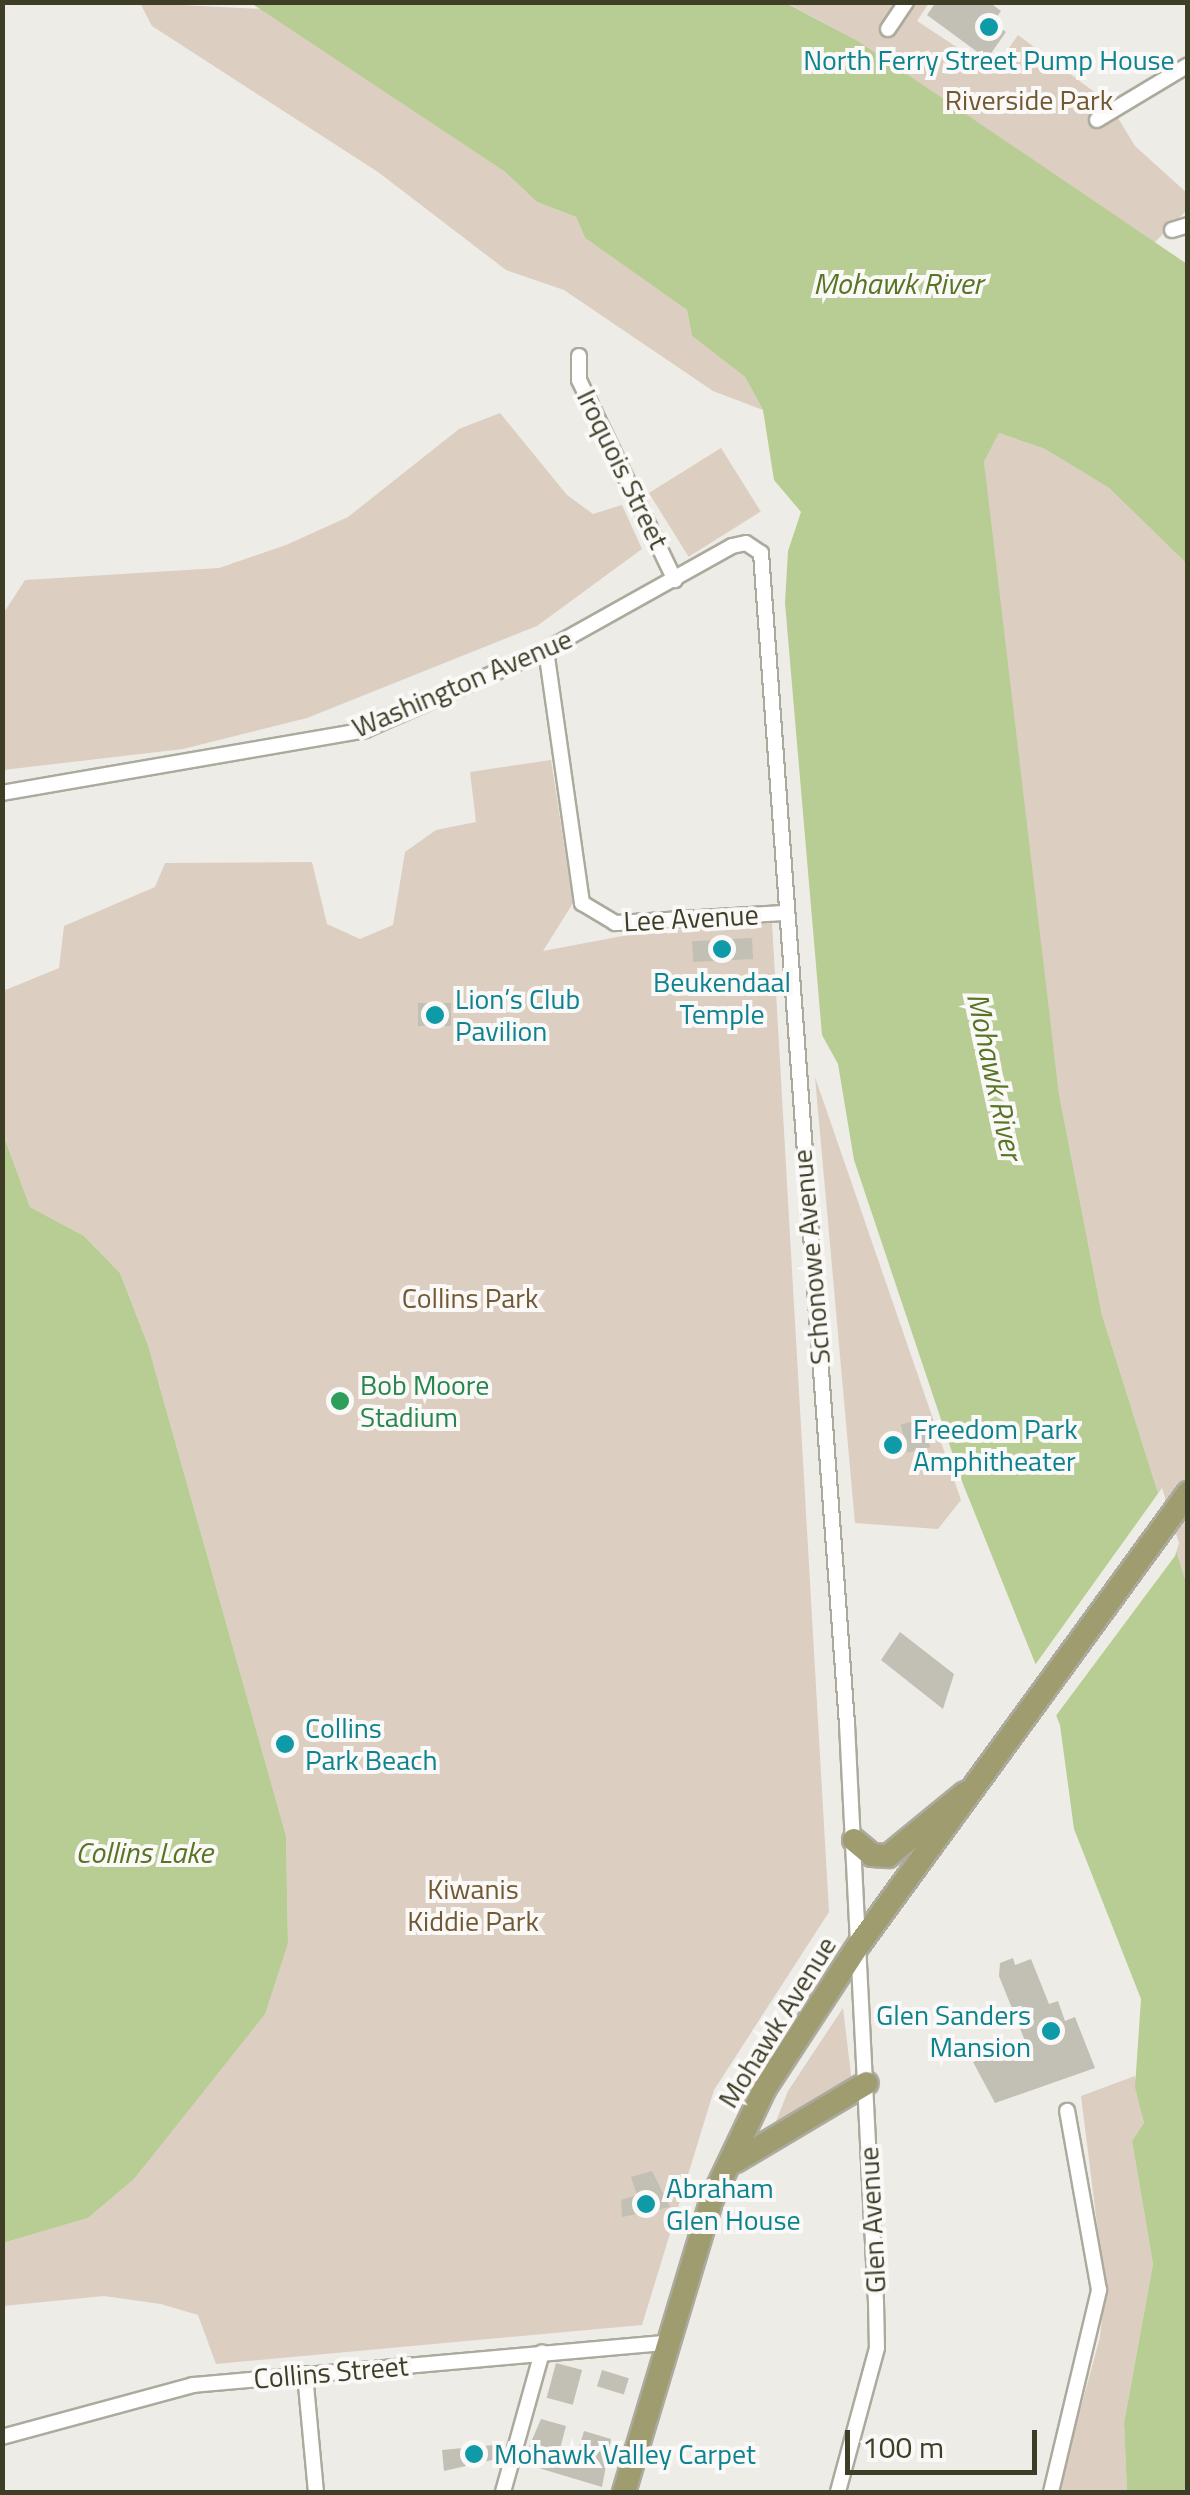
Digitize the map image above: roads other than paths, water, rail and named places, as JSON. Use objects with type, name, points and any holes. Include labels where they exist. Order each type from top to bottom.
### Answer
[{"type":"main road","name":"Mohawk Avenue","points":[[624,2492],[665,2343],[726,2170],[764,2088],[860,1943],[1188,1493]]},
{"type":"main road","points":[[854,1840],[872,1855],[888,1856],[977,1786]]},
{"type":"main road","points":[[726,2170],[758,2141],[867,2082]]},
{"type":"street","points":[[888,29],[906,2]]},
{"type":"street","points":[[1097,120],[1188,65]]},
{"type":"street","points":[[1172,230],[1188,225]]},
{"type":"street","name":"Iroquois Street","points":[[580,356],[580,380],[676,580]]},
{"type":"street","name":"Washington Avenue","points":[[2,794],[365,730],[546,650],[746,543],[761,553],[762,572]]},
{"type":"street","name":"Schonowe Avenue","points":[[762,572],[860,1943]]},
{"type":"street","name":"Lee Avenue","points":[[546,650],[574,874],[582,903],[598,918],[785,914]]},
{"type":"street","name":"Glen Avenue","points":[[838,2492],[877,2348],[860,1943]]},
{"type":"street","points":[[1052,2492],[1098,2290],[1067,2111]]},
{"type":"street","name":"Collins Street","points":[[2,2437],[193,2385],[665,2343]]},
{"type":"street","points":[[502,2492],[542,2352]]},
{"type":"street","points":[[306,2374],[316,2492]]},
{"type":"water","name":"Mohawk River","points":[[251,3],[786,3],[858,41],[1187,264],[1187,564],[1109,488],[1045,449],[999,433],[984,462],[1059,1094],[1102,1315],[1187,1585],[1187,2492],[1127,2492],[1124,2423],[1153,2264],[1132,2141],[1144,2123],[1135,2087],[1141,1999],[1074,1829],[1060,1725],[961,1479],[854,1160],[838,1064],[822,1035],[785,603],[788,551],[801,512],[774,480],[763,410],[745,377],[692,336],[687,310],[585,238],[576,217],[537,202],[504,171]]},
{"type":"water","name":"Collins Lake","points":[[3,1134],[30,1207],[84,1236],[120,1273],[148,1345],[286,1836],[288,1943],[265,2014],[134,2179],[88,2218],[3,2243]]},
{"type":"place","name":"North Ferry Street Pump House","points":[[989,27]]},
{"type":"place","name":"Beukendaal Temple","points":[[722,949]]},
{"type":"place","name":"Lion’s Club Pavilion","points":[[435,1015]]},
{"type":"place","name":"Bob Moore Stadium","points":[[340,1401]]},
{"type":"place","name":"Freedom Park Amphitheater","points":[[893,1445]]},
{"type":"place","name":"Collins Park Beach","points":[[285,1744]]},
{"type":"place","name":"Glen Sanders Mansion","points":[[1051,2031]]},
{"type":"place","name":"Abraham Glen House","points":[[646,2204]]},
{"type":"place","name":"Mohawk Valley Carpet","points":[[474,2454]]},
{"type":"park label","name":"Riverside Park","points":[[1029,100]]},
{"type":"park label","name":"Collins Park","points":[[470,1298]]},
{"type":"park label","name":"Kiwanis Kiddie Park","points":[[473,1905]]}]
